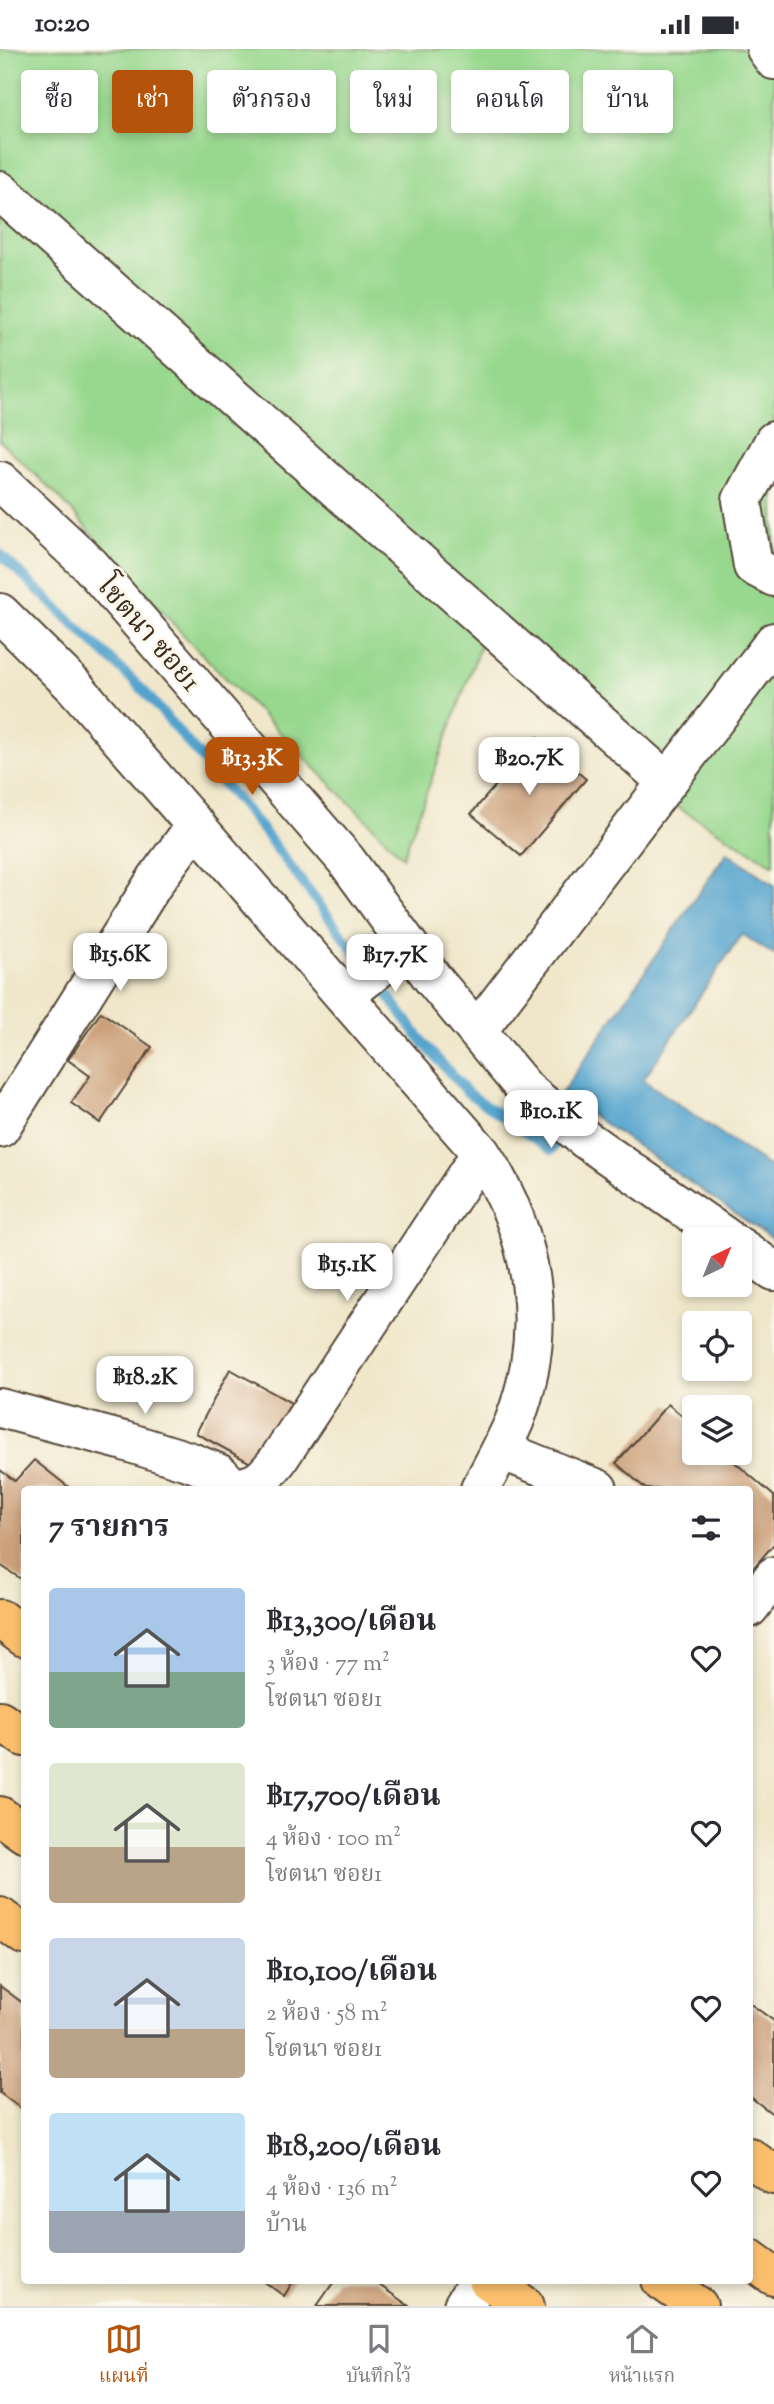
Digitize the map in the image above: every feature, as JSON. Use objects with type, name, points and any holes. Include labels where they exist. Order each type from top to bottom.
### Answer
[{"type":"main road","points":[[0,1619],[21,1635]]},
{"type":"main road","points":[[0,1720],[21,1735]]},
{"type":"main road","points":[[0,1816],[21,1831]]},
{"type":"main road","points":[[0,1917],[21,1933]]},
{"type":"main road","points":[[753,2160],[774,2175]]},
{"type":"main road","points":[[753,2261],[774,2276]]},
{"type":"main road","points":[[667,2284],[698,2306]]},
{"type":"main road","points":[[486,2288],[525,2306]]},
{"type":"street","points":[[766,49],[774,60]]},
{"type":"street","points":[[0,191],[667,782]]},
{"type":"street","points":[[774,441],[742,500],[753,566],[774,577]]},
{"type":"street","name":"โชตนา ซอย1","points":[[0,481],[90,565],[346,860],[433,979],[526,1090],[585,1139],[711,1227]]},
{"type":"street","points":[[0,613],[75,687],[481,1153],[499,1181],[523,1238],[533,1304],[533,1337],[527,1378],[514,1422],[482,1486]]},
{"type":"street","points":[[477,1031],[774,642]]},
{"type":"street","points":[[0,1128],[157,879],[196,825]]},
{"type":"street","points":[[344,996],[408,945]]},
{"type":"street","points":[[252,1486],[259,1482],[278,1460],[481,1153]]},
{"type":"street","points":[[752,1255],[774,1271]]},
{"type":"street","points":[[0,1408],[179,1458],[220,1474],[231,1486]]},
{"type":"street","points":[[501,1450],[591,1486]]},
{"type":"street","points":[[463,2306],[486,2288]]},
{"type":"green space","points":[[0,49],[774,49],[774,865],[649,790],[486,630],[403,857],[187,639],[59,497],[0,441]]},
{"type":"water","points":[[727,852],[774,885],[774,955],[742,934],[643,1080],[774,1170],[774,1240],[561,1094]]},
{"type":"building","points":[[537,737],[586,779],[521,856],[471,814]]},
{"type":"building","points":[[101,1012],[152,1047],[100,1123],[71,1103],[90,1076],[68,1060]]},
{"type":"building","points":[[230,1369],[291,1403],[256,1466],[196,1433]]},
{"type":"building","points":[[668,1404],[682,1416],[682,1465],[738,1465],[774,1496],[774,1544],[753,1568],[753,1486],[643,1486],[616,1463]]},
{"type":"building","points":[[34,1460],[67,1486],[21,1486],[21,1579],[0,1565],[0,1470],[15,1481]]},
{"type":"building","points":[[0,1986],[21,2002],[21,2109],[0,2093]]},
{"type":"building","points":[[753,2006],[774,2021],[774,2115],[753,2099]]},
{"type":"building","points":[[268,2284],[292,2284],[284,2296]]},
{"type":"building","points":[[332,2284],[378,2284],[409,2306],[317,2306]]},
{"type":"waterway","points":[[0,554],[144,691],[261,828],[368,969]]},
{"type":"waterway","points":[[377,981],[425,1045],[468,1093],[551,1150],[567,1132]]}]
